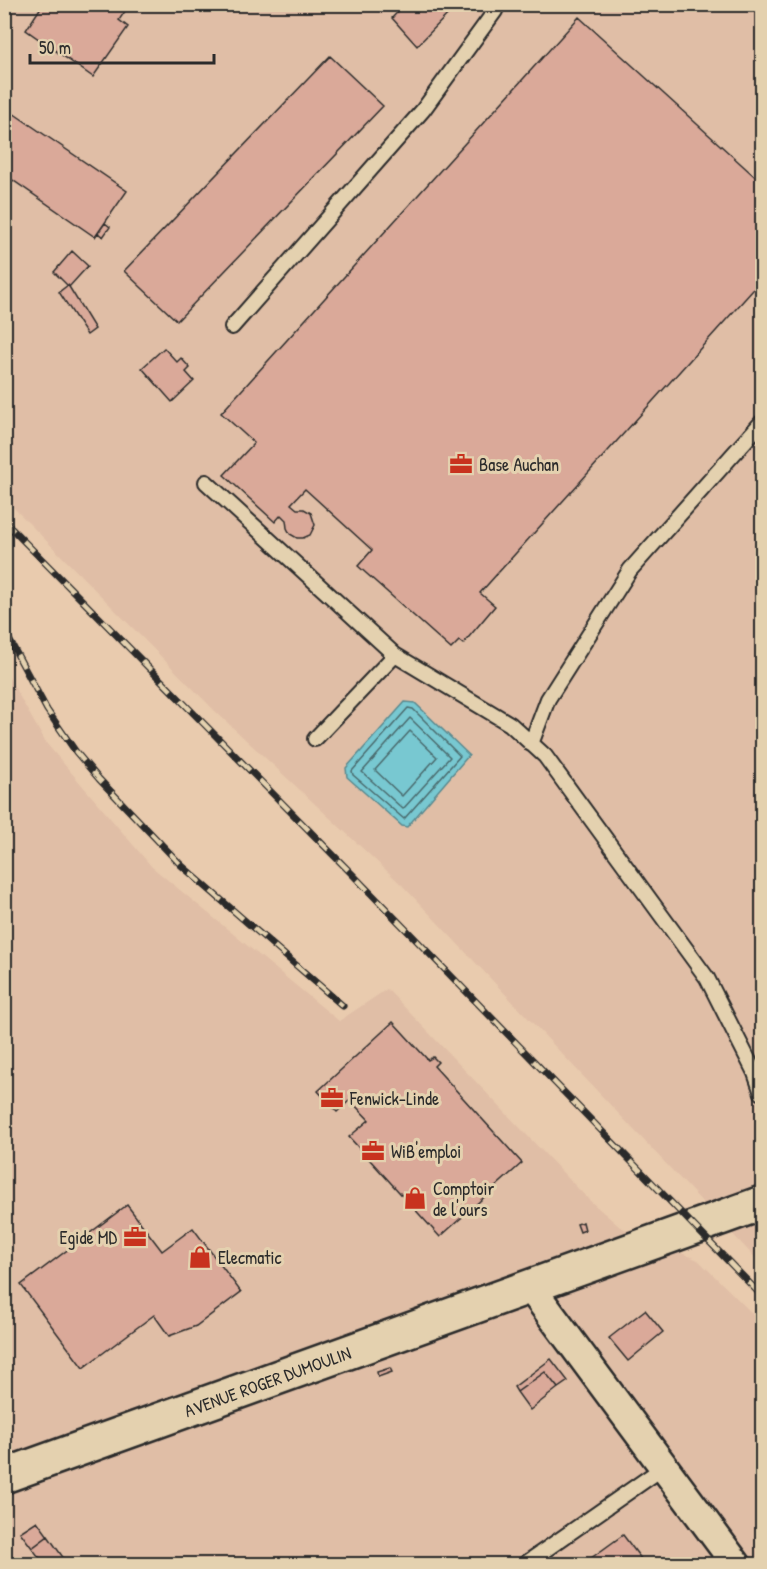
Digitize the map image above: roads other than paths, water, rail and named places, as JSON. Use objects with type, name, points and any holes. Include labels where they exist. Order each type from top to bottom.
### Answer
[{"type":"main road","name":"AVENUE ROGER DUMOULIN","points":[[4,1476],[762,1203]]},
{"type":"street","points":[[531,1288],[736,1564]]},
{"type":"lane","points":[[232,327],[423,110],[494,7]]},
{"type":"lane","points":[[531,744],[548,699],[630,570],[762,422]]},
{"type":"lane","points":[[206,482],[395,655],[510,724],[545,756],[707,978],[755,1073],[762,1093]]},
{"type":"lane","points":[[315,739],[395,655]]},
{"type":"lane","points":[[525,1564],[664,1467]]},
{"type":"water","points":[[405,702],[415,703],[469,755],[407,827],[402,826],[347,777],[346,768]]},
{"type":"railway","points":[[4,521],[355,877],[762,1296]]},
{"type":"railway","points":[[4,630],[47,710],[76,752],[99,779],[181,865],[343,1006]]},
{"type":"place","name":"Base Auchan","points":[[461,464]]},
{"type":"place","name":"Fenwick-Linde","points":[[332,1098]]},
{"type":"place","name":"WiB'emploi","points":[[373,1151]]},
{"type":"place","name":"Comptoir de l'ours","points":[[415,1198]]},
{"type":"place","name":"Egide MD","points":[[135,1237]]},
{"type":"place","name":"Elecmatic","points":[[200,1257]]}]
